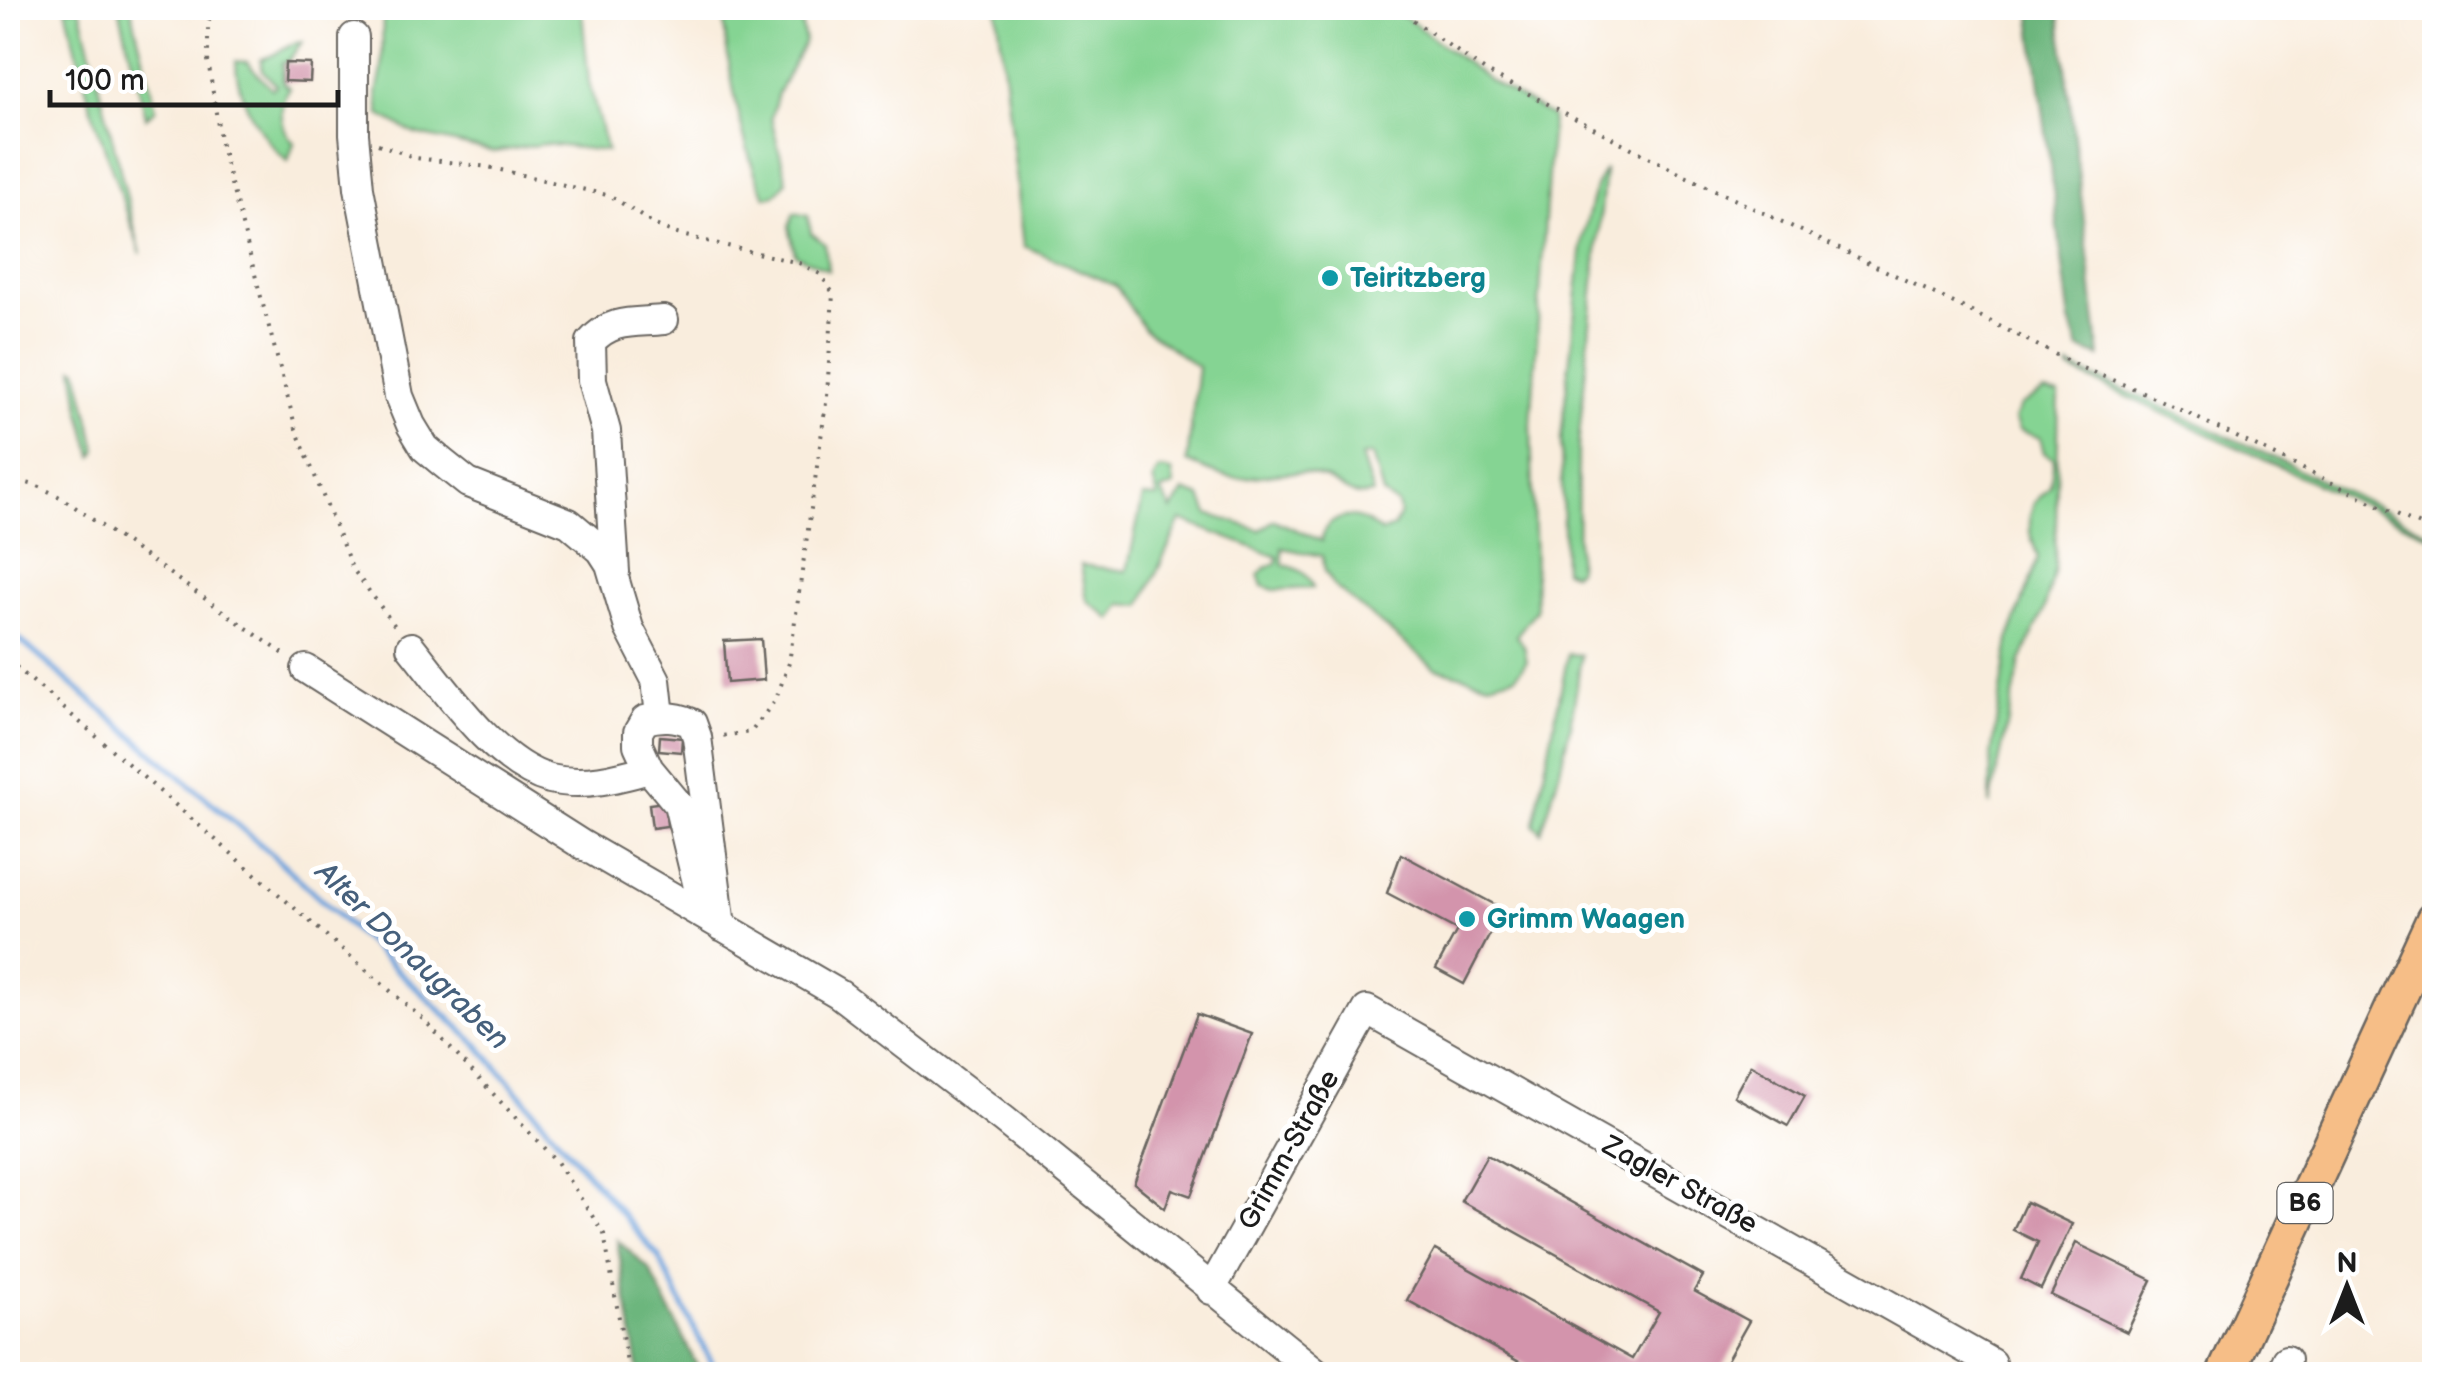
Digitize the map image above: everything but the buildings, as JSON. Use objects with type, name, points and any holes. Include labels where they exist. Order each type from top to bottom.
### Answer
[{"type":"main road","name":"B6","points":[[2225,1374],[2434,920]]},
{"type":"street","points":[[354,37],[354,134],[370,250],[399,396],[410,424],[426,448],[468,482],[569,523],[586,534],[610,564],[629,628],[656,680],[660,716]]},
{"type":"street","points":[[616,589],[606,431],[592,380],[591,342],[611,325],[664,320]]},
{"type":"street","points":[[411,648],[479,729],[531,771],[576,782],[610,780],[649,769]]},
{"type":"street","points":[[306,670],[581,844],[839,994],[1004,1120],[1318,1374]]},
{"type":"street","points":[[660,716],[692,723],[713,921],[678,804],[649,769],[638,744],[638,732],[645,720],[660,716]]},
{"type":"street","name":"Grimm-Straße","points":[[1211,1290],[1367,1010]]},
{"type":"street","name":"Zagler Straße","points":[[1367,1010],[1988,1369]]},
{"type":"path","points":[[213,8],[208,24],[208,60],[221,146],[296,429],[352,568],[411,648]]},
{"type":"path","points":[[1396,8],[1485,72],[1683,175],[2434,532]]},
{"type":"path","points":[[354,134],[416,158],[488,167],[610,196],[653,224],[677,234],[799,264],[828,281],[833,294],[826,396],[789,663],[776,699],[751,732],[696,736]]},
{"type":"path","points":[[8,478],[62,498],[306,670]]},
{"type":"path","points":[[8,660],[424,1021],[557,1162],[604,1234],[630,1374]]},
{"type":"green space","points":[[66,8],[80,8],[141,254],[92,111]]},
{"type":"green space","points":[[119,8],[131,8],[156,109],[146,117]]},
{"type":"green space","points":[[383,8],[578,8],[582,13],[589,83],[607,151],[544,144],[494,152],[415,134],[380,115],[377,93],[382,69]]},
{"type":"green space","points":[[724,8],[789,8],[801,22],[805,41],[778,93],[771,118],[787,181],[775,195],[766,197],[758,182],[743,134],[727,49]]},
{"type":"green space","points":[[997,8],[1387,8],[1489,80],[1552,117],[1531,424],[1536,610],[1516,636],[1524,646],[1527,661],[1516,676],[1489,683],[1435,668],[1335,587],[1325,571],[1322,556],[1282,548],[1283,564],[1301,572],[1313,588],[1274,590],[1263,586],[1259,574],[1277,563],[1278,557],[1181,520],[1141,606],[1122,604],[1112,620],[1087,600],[1081,565],[1127,571],[1143,497],[1158,498],[1153,480],[1159,469],[1172,471],[1174,486],[1161,491],[1172,510],[1184,491],[1201,497],[1208,514],[1260,530],[1274,520],[1322,541],[1325,529],[1340,518],[1360,519],[1382,532],[1394,527],[1400,513],[1398,505],[1383,494],[1372,455],[1361,456],[1373,494],[1364,495],[1311,474],[1234,478],[1187,462],[1198,367],[1144,329],[1116,286],[1024,246]]},
{"type":"green space","points":[[2030,8],[2059,8],[2100,357],[2079,349],[2070,322]]},
{"type":"green space","points":[[302,42],[282,63],[283,83],[290,88],[283,101],[282,116],[294,143],[288,161],[268,141],[252,116],[240,88],[236,61],[247,62],[272,89],[276,85],[262,70],[261,59]]},
{"type":"green space","points":[[1605,169],[1578,448],[1577,570],[1572,573],[1564,570],[1561,439],[1583,236],[1596,185]]},
{"type":"green space","points":[[794,213],[808,216],[811,233],[825,244],[828,270],[795,254],[789,226]]},
{"type":"green space","points":[[74,368],[78,369],[97,450],[93,456],[81,413]]},
{"type":"green space","points":[[2069,370],[2253,448],[2434,538]]},
{"type":"green space","points":[[2044,392],[2059,395],[2055,569],[2044,610],[2021,661],[1990,805],[1991,756],[2009,640],[2038,558],[2030,533],[2030,515],[2034,503],[2050,487],[2054,459],[2044,453],[2040,438],[2019,430],[2014,419],[2020,406]]},
{"type":"green space","points":[[1568,654],[1581,655],[1578,678],[1566,745],[1541,832],[1534,824]]},
{"type":"green space","points":[[617,1240],[650,1270],[701,1374],[639,1374]]},
{"type":"waterway","name":"Alter Donaugraben","points":[[8,630],[274,856],[478,1045],[658,1256],[717,1374]]},
{"type":"place","name":"Teiritzberg","points":[[1330,278]]},
{"type":"place","name":"Grimm Waagen","points":[[1467,919]]}]
